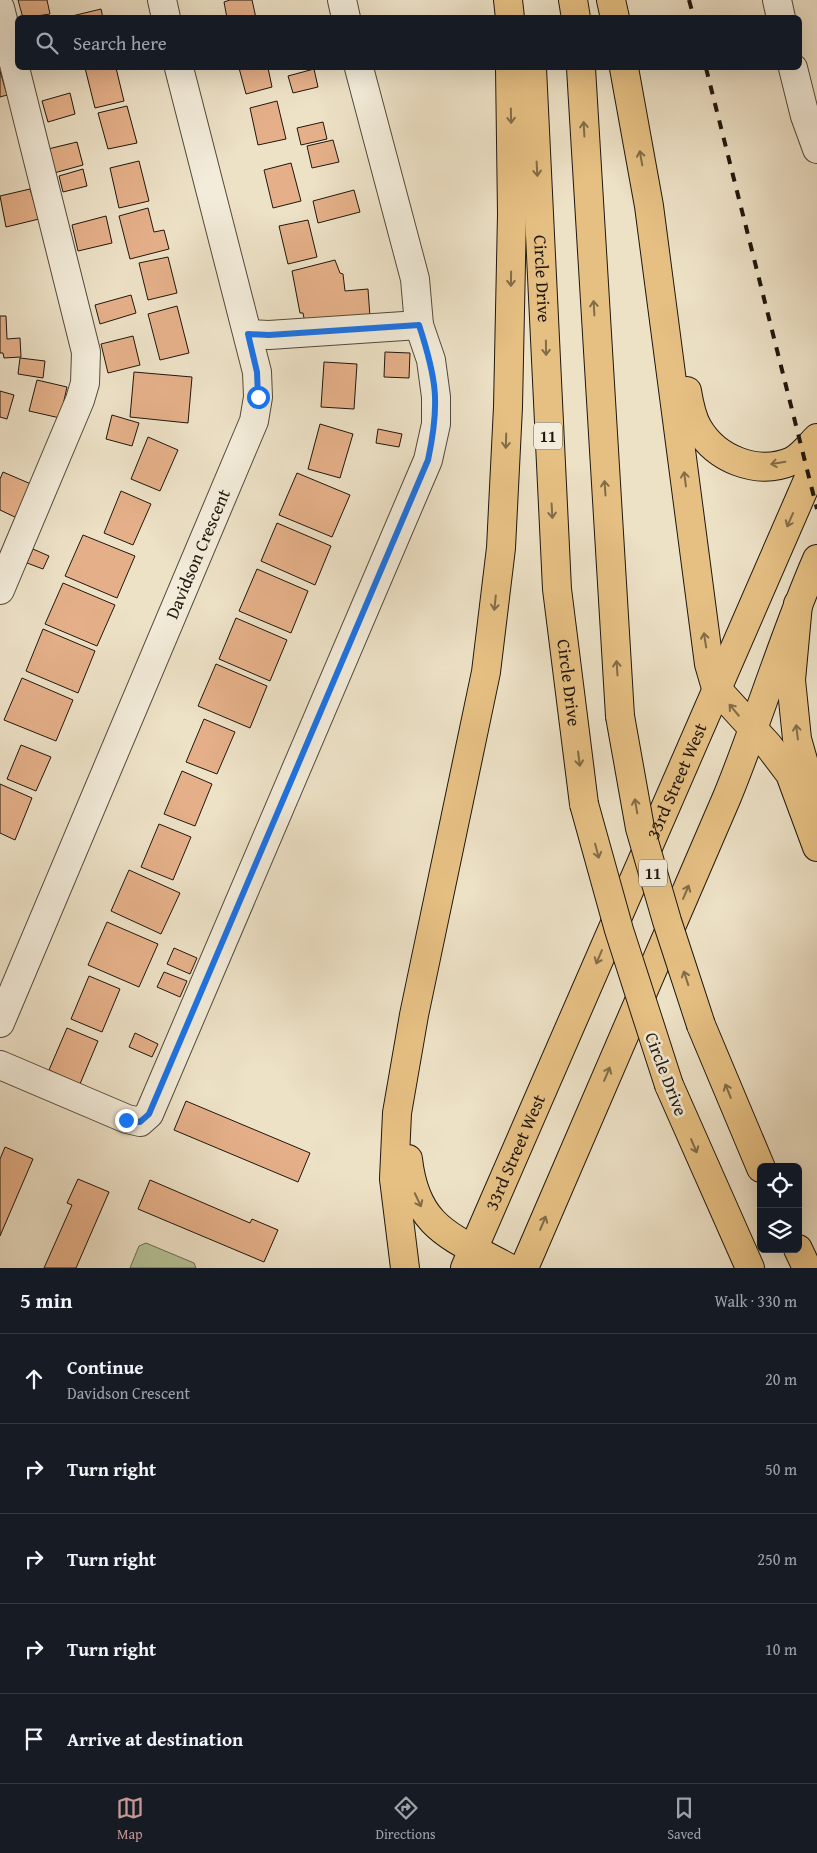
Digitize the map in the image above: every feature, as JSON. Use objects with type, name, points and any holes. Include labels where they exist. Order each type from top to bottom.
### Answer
[{"type":"main road","points":[[508,0],[510,15]]},
{"type":"main road","points":[[526,0],[528,15]]},
{"type":"main road","points":[[573,0],[576,15]]},
{"type":"main road","points":[[611,0],[614,15]]},
{"type":"main road","points":[[405,1268],[394,1179],[397,1113],[429,944],[486,672],[501,548],[508,407],[512,214],[510,70]]},
{"type":"main road","name":"Circle Drive","points":[[532,70],[545,317],[548,452],[557,589],[584,804],[622,939],[669,1085],[750,1268]]},
{"type":"main road","name":"11","points":[[581,70],[620,716],[640,828],[667,921],[701,1025],[759,1163]]},
{"type":"main road","points":[[624,70],[650,206],[666,271],[690,405],[697,427],[709,443],[726,457],[743,463],[761,465],[792,461],[803,453],[817,438]]},
{"type":"main road","points":[[650,206],[701,612],[716,688],[790,774],[817,847]]},
{"type":"main road","name":"33rd Street West","points":[[469,1258],[817,460]]},
{"type":"main road","points":[[524,1268],[754,730],[798,604],[817,559]]},
{"type":"main road","points":[[798,604],[791,680],[797,739],[808,770],[817,813]]},
{"type":"main road","points":[[429,944],[424,1003],[408,1115],[407,1152],[410,1178],[425,1214],[469,1258],[509,1268]]},
{"type":"main road","points":[[800,1253],[807,1268]]},
{"type":"street","points":[[162,0],[165,15]]},
{"type":"street","points":[[342,0],[345,15]]},
{"type":"street","points":[[777,0],[780,15]]},
{"type":"street","points":[[0,8],[15,68]]},
{"type":"street","points":[[0,590],[80,400],[87,367],[86,352],[16,70]]},
{"type":"street","name":"Davidson Crescent","points":[[0,1023],[254,421],[258,397],[257,372],[180,70]]},
{"type":"street","points":[[0,1065],[126,1120],[140,1122],[149,1114],[428,460],[436,424],[436,397],[431,360],[419,325],[415,279],[360,70]]},
{"type":"street","points":[[794,70],[815,136]]},
{"type":"street","points":[[248,334],[269,335],[419,325]]},
{"type":"green space","points":[[146,1243],[194,1263],[196,1268],[130,1268],[139,1246]]},
{"type":"building","points":[[18,0],[47,0],[50,14],[22,15]]},
{"type":"building","points":[[230,0],[252,0],[255,15],[226,15],[224,2]]},
{"type":"building","points":[[101,9],[102,15],[76,15]]},
{"type":"building","points":[[86,70],[116,70],[124,101],[95,108]]},
{"type":"building","points":[[240,70],[268,70],[272,87],[246,94]]},
{"type":"building","points":[[314,70],[318,87],[293,93],[288,76]]},
{"type":"building","points":[[0,71],[7,95],[0,97]]},
{"type":"building","points":[[70,93],[75,114],[48,122],[42,101]]},
{"type":"building","points":[[277,101],[286,139],[258,145],[250,108]]},
{"type":"building","points":[[127,106],[137,143],[108,149],[98,113]]},
{"type":"building","points":[[323,122],[327,139],[301,145],[297,128]]},
{"type":"building","points":[[333,140],[339,162],[312,168],[307,146]]},
{"type":"building","points":[[77,142],[83,165],[54,173],[48,149]]},
{"type":"building","points":[[139,161],[149,201],[119,208],[110,168]]},
{"type":"building","points":[[291,163],[301,201],[273,208],[264,170]]},
{"type":"building","points":[[83,169],[87,186],[63,192],[59,176]]},
{"type":"building","points":[[30,189],[39,219],[6,227],[0,196]]},
{"type":"building","points":[[354,190],[360,212],[318,223],[313,201]]},
{"type":"building","points":[[148,208],[154,232],[164,230],[169,249],[130,259],[119,216]]},
{"type":"building","points":[[106,216],[112,243],[78,251],[72,225]]},
{"type":"building","points":[[308,220],[317,257],[288,264],[279,226]]},
{"type":"building","points":[[168,257],[177,293],[148,300],[139,263]]},
{"type":"building","points":[[335,260],[340,273],[343,274],[345,291],[368,289],[370,317],[305,323],[303,313],[300,313],[292,271]]},
{"type":"building","points":[[131,295],[136,313],[100,324],[95,305]]},
{"type":"building","points":[[177,306],[189,353],[160,360],[148,314]]},
{"type":"building","points":[[0,316],[6,316],[7,339],[20,338],[21,357],[4,358],[3,353],[0,353]]},
{"type":"building","points":[[133,336],[140,365],[108,373],[101,344]]},
{"type":"building","points":[[385,352],[410,353],[409,378],[384,377]]},
{"type":"building","points":[[20,358],[45,361],[43,378],[18,374]]},
{"type":"building","points":[[324,362],[357,364],[354,409],[321,407]]},
{"type":"building","points":[[134,372],[192,377],[188,423],[130,417]]},
{"type":"building","points":[[37,380],[67,387],[60,418],[29,411]]},
{"type":"building","points":[[0,391],[14,395],[7,419],[0,417]]},
{"type":"building","points":[[112,415],[139,423],[132,446],[106,439]]},
{"type":"building","points":[[320,424],[353,434],[340,478],[308,469]]},
{"type":"building","points":[[378,429],[402,434],[399,447],[376,443]]},
{"type":"building","points":[[148,437],[178,450],[160,491],[131,479]]},
{"type":"building","points":[[3,472],[31,484],[17,518],[0,510],[0,479]]},
{"type":"building","points":[[297,473],[350,495],[332,537],[279,515]]},
{"type":"building","points":[[121,491],[151,504],[133,545],[104,533]]},
{"type":"building","points":[[277,523],[331,546],[315,585],[261,561]]},
{"type":"building","points":[[83,535],[135,556],[117,598],[65,576]]},
{"type":"building","points":[[33,549],[49,556],[43,569],[27,563]]},
{"type":"building","points":[[257,569],[308,591],[291,633],[239,611]]},
{"type":"building","points":[[63,583],[115,605],[97,646],[45,624]]},
{"type":"building","points":[[236,618],[287,640],[270,681],[219,659]]},
{"type":"building","points":[[43,629],[95,651],[78,693],[26,671]]},
{"type":"building","points":[[216,664],[267,686],[250,728],[198,706]]},
{"type":"building","points":[[22,678],[73,700],[56,741],[4,720]]},
{"type":"building","points":[[204,719],[235,732],[217,774],[186,762]]},
{"type":"building","points":[[21,745],[51,757],[36,791],[7,779]]},
{"type":"building","points":[[182,771],[212,784],[195,826],[164,814]]},
{"type":"building","points":[[0,784],[32,798],[15,840],[0,833]]},
{"type":"building","points":[[159,824],[191,837],[173,880],[141,867]]},
{"type":"building","points":[[129,870],[180,893],[161,934],[111,911]]},
{"type":"building","points":[[107,922],[158,944],[139,987],[88,965]]},
{"type":"building","points":[[174,948],[197,958],[190,974],[167,964]]},
{"type":"building","points":[[164,972],[187,981],[180,997],[157,987]]},
{"type":"building","points":[[89,976],[120,989],[102,1032],[71,1019]]},
{"type":"building","points":[[67,1028],[98,1041],[80,1084],[49,1070]]},
{"type":"building","points":[[135,1033],[158,1044],[152,1057],[129,1047]]},
{"type":"building","points":[[186,1101],[310,1153],[298,1182],[174,1130]]},
{"type":"building","points":[[5,1147],[33,1159],[0,1236],[0,1159]]},
{"type":"building","points":[[78,1179],[109,1192],[76,1268],[44,1268],[72,1205],[67,1203]]},
{"type":"building","points":[[150,1180],[250,1223],[252,1219],[278,1230],[264,1262],[138,1209]]},
{"type":"railway","points":[[689,0],[693,15]]},
{"type":"railway","points":[[707,70],[817,509]]},
{"type":"route","points":[[126,1120],[140,1122],[149,1114],[428,460],[436,424],[436,397],[431,360],[419,325],[269,335],[248,334],[257,372],[258,397]]}]
